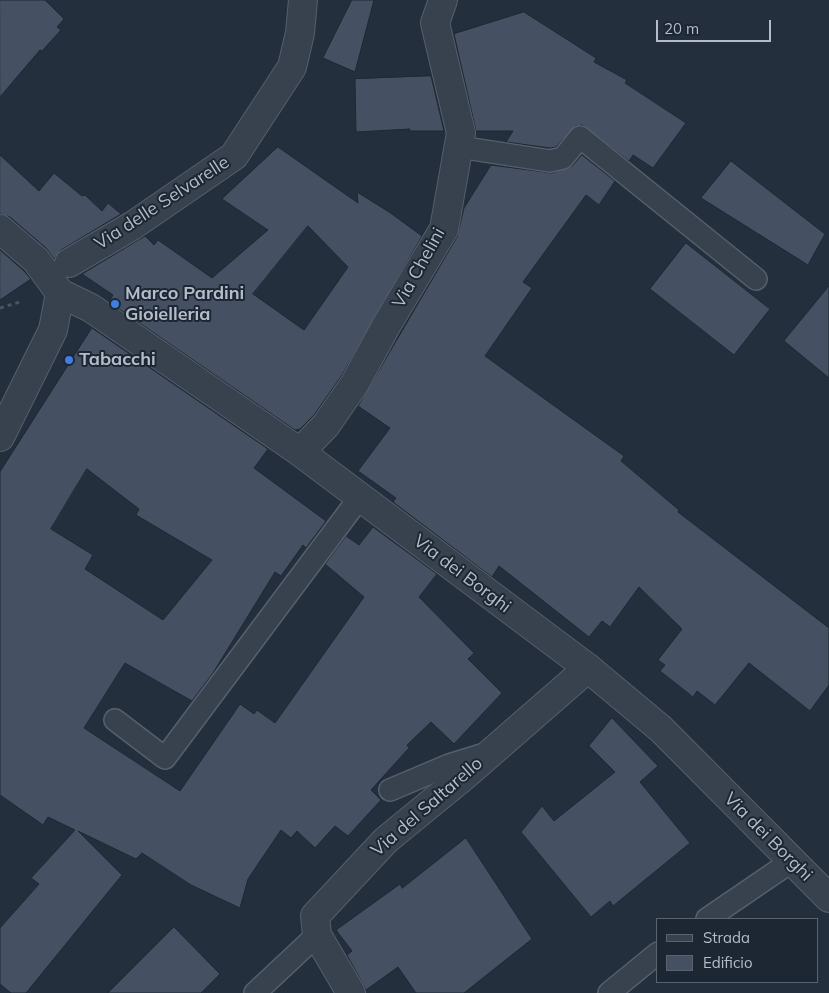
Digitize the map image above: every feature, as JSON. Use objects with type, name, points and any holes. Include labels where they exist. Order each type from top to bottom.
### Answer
[{"type":"street","name":"Via delle Selvarelle","points":[[69,263],[132,226],[234,156],[292,67],[300,33],[303,0]]},
{"type":"street","name":"Via Chelini","points":[[300,452],[326,425],[355,383],[386,326],[444,229],[461,133],[435,23],[443,0]]},
{"type":"street","points":[[0,229],[36,260],[60,293],[52,330],[0,437]]},
{"type":"street","name":"Via dei Borghi","points":[[60,293],[91,308],[300,452],[588,668],[661,729],[829,898]]},
{"type":"street","name":"Via del Saltarello","points":[[317,935],[316,916],[380,846],[588,668]]},
{"type":"street","points":[[317,935],[351,993]]},
{"type":"lane","points":[[459,147],[550,161],[563,158],[580,137],[756,279]]},
{"type":"lane","points":[[116,720],[165,758],[360,497]]},
{"type":"lane","points":[[390,790],[449,765],[490,752]]},
{"type":"lane","points":[[708,918],[792,861]]},
{"type":"lane","points":[[256,993],[317,935]]},
{"type":"lane","points":[[609,993],[656,955]]},
{"type":"building","points":[[0,0],[45,0],[64,19],[57,27],[61,30],[42,51],[40,50],[0,97]]},
{"type":"building","points":[[352,0],[374,0],[355,72],[323,58]]},
{"type":"building","points":[[524,12],[596,58],[594,62],[627,80],[625,83],[686,123],[653,168],[633,155],[629,161],[582,125],[575,126],[556,147],[550,148],[506,142],[513,131],[476,131],[454,34]]},
{"type":"building","points":[[431,76],[444,131],[409,131],[410,129],[356,132],[355,79]]},
{"type":"building","points":[[278,147],[358,203],[357,192],[422,236],[342,375],[314,415],[300,429],[295,430],[109,302],[113,295],[82,274],[145,236],[154,245],[158,240],[212,278],[268,230],[222,199]],"holes":[[[308,226],[348,267],[304,330],[253,294]]]},
{"type":"building","points":[[0,155],[39,191],[54,173],[82,196],[85,195],[102,211],[108,203],[121,214],[61,250],[54,259],[46,248],[10,217],[0,214]]},
{"type":"building","points":[[582,155],[615,181],[599,205],[586,195],[523,282],[532,288],[485,356],[624,456],[621,461],[679,510],[678,512],[829,628],[829,685],[810,711],[749,663],[715,705],[697,691],[693,697],[660,671],[665,665],[658,660],[682,629],[639,587],[610,627],[602,621],[589,637],[499,566],[492,577],[393,502],[396,498],[358,471],[390,428],[358,406],[457,237],[464,208],[491,165],[552,173],[572,166]]},
{"type":"building","points":[[731,161],[825,234],[808,265],[701,198]]},
{"type":"building","points":[[686,243],[770,309],[734,355],[650,289]]},
{"type":"building","points":[[0,250],[31,279],[0,300]]},
{"type":"building","points":[[829,286],[829,378],[784,341]]},
{"type":"building","points":[[92,328],[268,449],[254,468],[326,521],[306,548],[303,545],[281,576],[275,572],[213,673],[192,701],[125,663],[84,728],[180,791],[240,704],[254,714],[257,710],[275,723],[364,597],[325,564],[346,536],[359,545],[373,527],[437,574],[419,597],[474,653],[468,659],[502,693],[454,744],[431,722],[407,745],[409,748],[371,790],[381,800],[348,836],[335,826],[315,848],[297,831],[291,838],[281,830],[248,879],[240,908],[191,885],[142,853],[136,859],[78,831],[122,875],[26,993],[11,993],[0,984],[0,928],[39,884],[31,878],[75,830],[48,817],[43,825],[0,795],[0,472]],"holes":[[[87,469],[139,509],[136,515],[212,560],[163,620],[85,569],[93,555],[51,529]]]},
{"type":"building","points":[[612,718],[658,766],[640,782],[690,843],[613,906],[610,901],[591,917],[521,832],[542,806],[554,821],[615,772],[589,746]]},
{"type":"building","points":[[466,838],[532,939],[464,993],[416,993],[398,967],[366,990],[347,955],[352,951],[336,930],[400,884],[402,888]]},
{"type":"building","points":[[174,927],[220,974],[201,993],[108,993]]},
{"type":"place","name":"Marco Pardini Gioielleria","points":[[115,304]]},
{"type":"place","name":"Tabacchi","points":[[69,360]]}]
